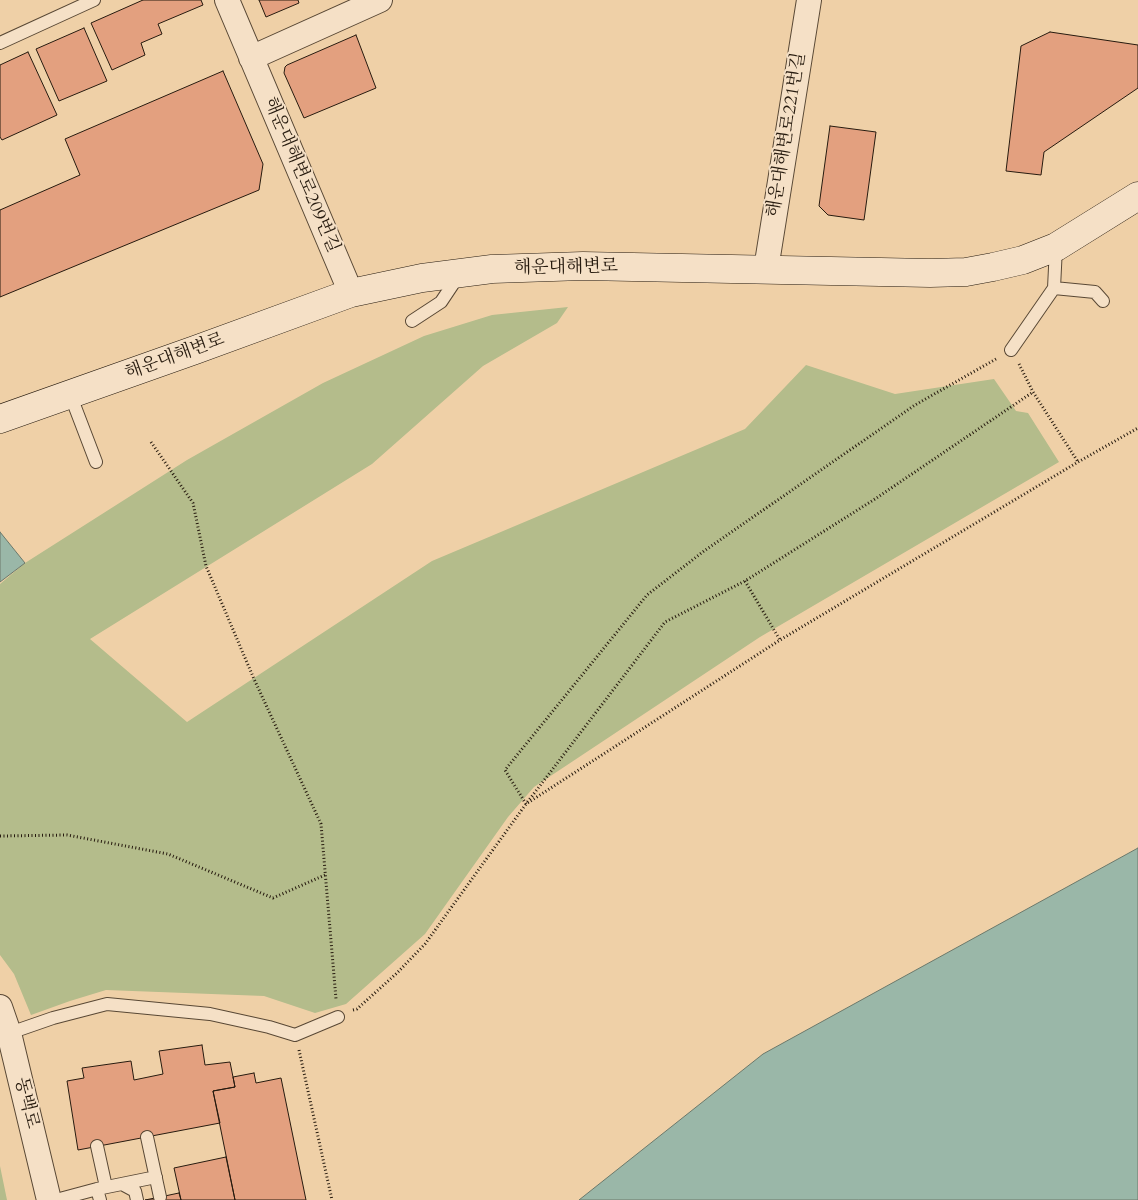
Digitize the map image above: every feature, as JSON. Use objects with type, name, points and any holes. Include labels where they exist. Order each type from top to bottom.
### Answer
[{"type":"main road","name":"해운대해변로","points":[[0,419],[351,293],[422,278],[492,269],[583,266],[930,273],[966,272],[1023,260],[1056,247],[1138,196]]},
{"type":"street","name":"해운대해변로209번길","points":[[227,0],[351,293]]},
{"type":"street","points":[[252,58],[380,0]]},
{"type":"street","name":"해운대해변로221번길","points":[[766,269],[809,0]]},
{"type":"street","name":"동백로","points":[[0,1006],[5,1035],[50,1200]]},
{"type":"lane","points":[[0,44],[94,0]]},
{"type":"lane","points":[[1011,350],[1054,288],[1056,247]]},
{"type":"lane","points":[[412,321],[441,302],[460,273]]},
{"type":"lane","points":[[1054,288],[1095,292],[1103,301]]},
{"type":"lane","points":[[70,394],[96,462]]},
{"type":"lane","points":[[5,1035],[53,1018],[107,1004],[210,1014],[269,1027],[295,1035],[338,1017]]},
{"type":"lane","points":[[147,1137],[160,1197]]},
{"type":"lane","points":[[97,1146],[101,1192]]},
{"type":"lane","points":[[56,1200],[101,1192],[122,1184],[156,1177]]},
{"type":"lane","points":[[122,1184],[135,1191],[137,1200]]},
{"type":"path","points":[[526,804],[505,770],[648,595],[704,551],[915,405],[1011,350],[1033,392],[1078,462]]},
{"type":"path","points":[[151,442],[193,503],[206,566],[254,679],[321,824],[338,1017],[357,1008],[397,973],[425,944],[526,804],[665,622],[746,581],[876,499],[1033,392]]},
{"type":"path","points":[[526,804],[780,640],[1138,428]]},
{"type":"path","points":[[746,581],[780,640]]},
{"type":"path","points":[[0,836],[67,835],[168,854],[273,898],[325,875]]},
{"type":"path","points":[[295,1035],[332,1200]]},
{"type":"green space","points":[[568,307],[557,323],[483,366],[372,464],[90,639],[187,722],[432,561],[745,429],[806,365],[895,394],[994,379],[1016,411],[1028,413],[1059,462],[760,637],[534,787],[508,817],[425,934],[346,1004],[315,1013],[264,996],[106,990],[31,1015],[14,974],[0,955],[0,584],[25,563],[187,460],[323,383],[424,336],[492,315]]},
{"type":"green space","points":[[0,1166],[7,1200],[0,1200]]},
{"type":"shaded area","points":[[0,532],[25,563],[0,582]]},
{"type":"shaded area","points":[[1138,848],[1138,1200],[579,1200],[763,1054]]},
{"type":"building","points":[[143,0],[201,0],[203,5],[158,24],[162,34],[141,43],[145,55],[112,70],[91,23]]},
{"type":"building","points":[[259,0],[298,0],[299,3],[266,17]]},
{"type":"building","points":[[84,28],[107,81],[59,101],[36,49]]},
{"type":"building","points":[[1050,32],[1138,45],[1138,88],[1044,152],[1041,175],[1006,171],[1021,46]]},
{"type":"building","points":[[356,35],[376,88],[304,118],[284,73],[285,67]]},
{"type":"building","points":[[28,52],[57,115],[2,140],[0,137],[0,65]]},
{"type":"building","points":[[223,71],[263,164],[259,190],[0,297],[0,210],[80,175],[65,139]]},
{"type":"building","points":[[830,126],[876,132],[864,220],[828,215],[819,206]]},
{"type":"building","points":[[202,1045],[205,1065],[230,1062],[235,1087],[213,1091],[220,1123],[78,1150],[67,1081],[84,1078],[82,1068],[131,1061],[134,1080],[163,1074],[159,1051]]},
{"type":"building","points":[[254,1073],[256,1083],[281,1078],[306,1200],[235,1200],[213,1091],[235,1087],[233,1077]]},
{"type":"building","points":[[226,1157],[235,1200],[181,1200],[174,1168]]},
{"type":"building","points":[[179,1193],[181,1200],[145,1200],[160,1197]]}]
